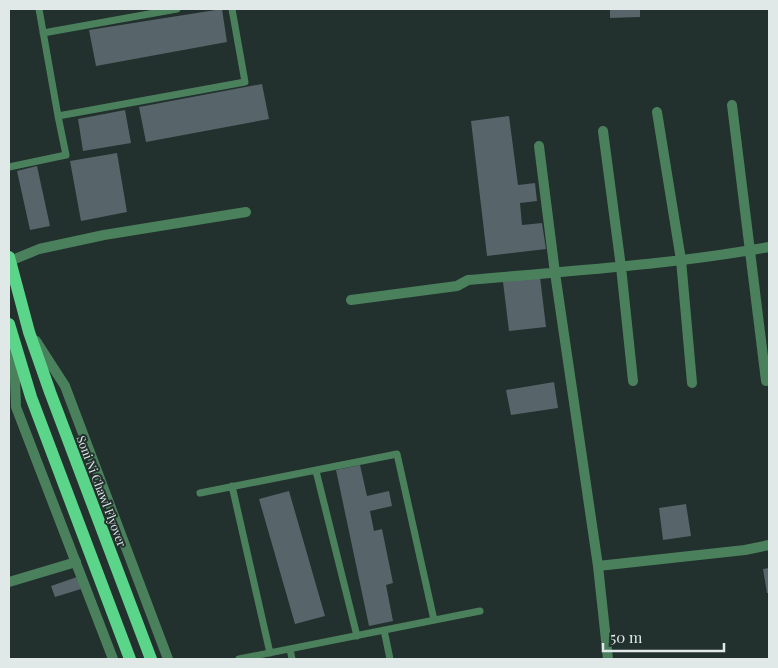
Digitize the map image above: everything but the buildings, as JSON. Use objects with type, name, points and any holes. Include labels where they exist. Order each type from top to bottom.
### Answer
[{"type":"main road","name":"Soni Ni Chawl Flyover","points":[[9,259],[29,332],[50,392],[151,659]]},
{"type":"main road","points":[[9,324],[31,397],[130,659]]},
{"type":"street","points":[[732,105],[766,381]]},
{"type":"street","points":[[657,112],[681,260],[692,383]]},
{"type":"street","points":[[603,131],[634,381]]},
{"type":"street","points":[[539,146],[555,273],[598,566],[608,659]]},
{"type":"street","points":[[9,259],[39,249],[104,235],[246,212]]},
{"type":"street","points":[[351,300],[457,286],[468,280],[621,267],[769,247]]},
{"type":"street","points":[[29,332],[65,386],[168,659]]},
{"type":"street","points":[[13,336],[12,408],[76,562],[113,659]]},
{"type":"street","points":[[598,566],[745,550],[769,545]]},
{"type":"street","points":[[9,582],[76,562]]},
{"type":"lane","points":[[9,167],[66,155],[39,9]]},
{"type":"lane","points":[[43,33],[177,9]]},
{"type":"lane","points":[[58,116],[245,82],[232,9]]},
{"type":"lane","points":[[200,494],[396,454],[434,620]]},
{"type":"lane","points":[[316,470],[358,636]]},
{"type":"lane","points":[[232,486],[270,653]]},
{"type":"lane","points":[[239,659],[480,611]]},
{"type":"lane","points":[[384,630],[390,659]]},
{"type":"lane","points":[[290,649],[292,659]]}]
